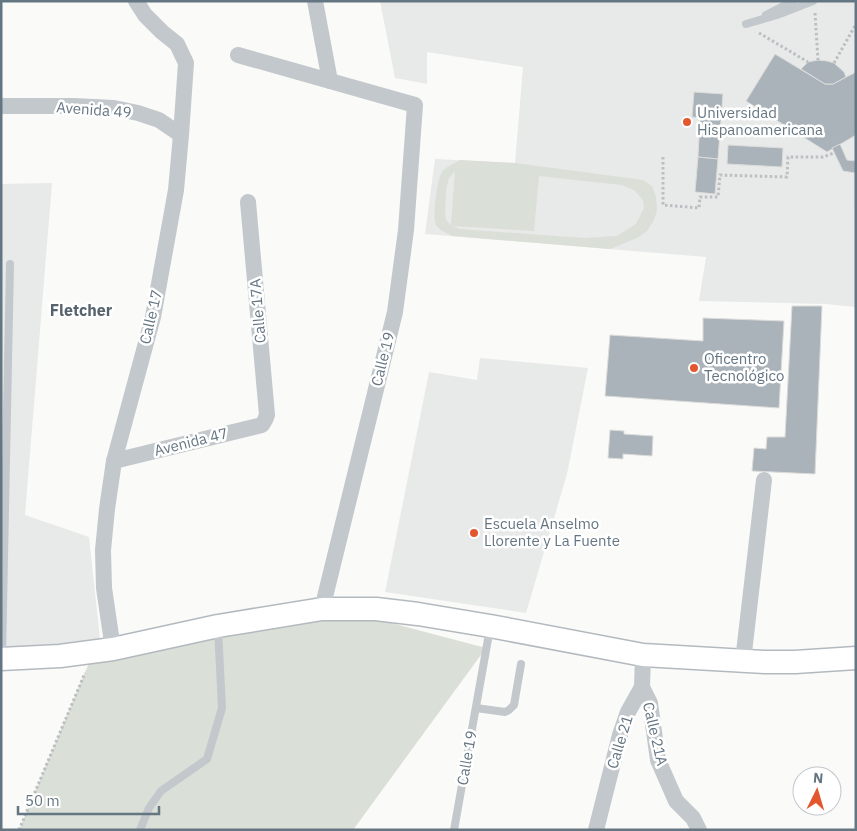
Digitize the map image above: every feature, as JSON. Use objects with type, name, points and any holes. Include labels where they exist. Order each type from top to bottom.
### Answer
[{"type":"main road","points":[[2,659],[60,656],[103,650],[218,626],[322,609],[376,610],[418,614],[643,655],[795,662],[856,658]]},
{"type":"street","name":"Calle 17","points":[[103,650],[103,550],[107,509],[114,461],[153,317],[176,190],[186,63],[178,44],[162,32],[145,15],[136,1]]},
{"type":"street","points":[[238,55],[330,81],[315,1]]},
{"type":"street","name":"Calle 19","points":[[322,609],[395,312],[406,230],[415,104],[330,81]]},
{"type":"street","name":"Avenida 49","points":[[1,106],[114,108],[138,112],[159,120],[181,135]]},
{"type":"street","name":"Calle 17A","points":[[248,202],[267,415],[265,420]]},
{"type":"street","name":"Avenida 47","points":[[114,461],[262,425],[265,420]]},
{"type":"street","points":[[743,661],[764,480]]},
{"type":"street","name":"Calle 21","points":[[596,830],[628,712],[642,687],[643,655]]},
{"type":"street","name":"Calle 21A","points":[[642,687],[650,703],[658,760],[676,802],[694,818],[699,830]]},
{"type":"lane","points":[[746,24],[793,1]]},
{"type":"lane","points":[[746,24],[812,2]]},
{"type":"lane","points":[[2,659],[10,264]]},
{"type":"lane","points":[[140,830],[149,808],[161,790],[207,759],[222,708],[218,626]]},
{"type":"lane","name":"Calle 19","points":[[454,830],[490,626]]},
{"type":"lane","points":[[476,708],[505,712],[509,710],[514,705],[521,664]]},
{"type":"path","points":[[812,2],[818,60]]},
{"type":"path","points":[[746,24],[808,62]]},
{"type":"path","points":[[834,63],[856,24]]},
{"type":"path","points":[[663,157],[663,205],[699,208],[700,196],[718,198],[720,175],[787,177],[788,157],[823,157],[834,153]]},
{"type":"path","points":[[19,830],[103,650]]},
{"type":"shaded area","name":"Universidad Hispanoamericana","points":[[380,1],[856,1],[856,307],[825,304],[699,301],[706,257],[425,234],[435,159],[515,163],[523,67],[427,52],[427,84],[395,78]]},
{"type":"shaded area","points":[[460,160],[515,163],[643,180],[652,186],[656,197],[657,210],[654,220],[647,231],[637,238],[610,249],[453,236],[436,225],[435,208],[438,184],[442,172]],"holes":[[[455,171],[451,225],[446,220],[445,214],[446,190],[449,178]],[[539,176],[621,185],[634,190],[643,200],[644,208],[636,224],[617,236],[584,238],[460,229],[453,226],[534,231]]]},
{"type":"shaded area","points":[[52,183],[25,515],[89,537],[100,639],[21,648],[1,647],[1,184]]},
{"type":"shaded area","name":"Escuela Anselmo Llorente y La Fuente","points":[[480,358],[588,368],[567,474],[526,613],[385,592],[429,372],[477,380]]},
{"type":"shaded area","points":[[338,609],[486,648],[353,830],[19,830],[94,651]]},
{"type":"building","points":[[775,54],[825,84],[833,84],[856,72],[856,135],[827,152],[746,101]]},
{"type":"building","points":[[818,60],[834,63],[844,72],[846,77],[833,84],[825,84],[801,69],[808,62]]},
{"type":"building","points":[[694,92],[723,94],[721,119],[692,117]]},
{"type":"building","points":[[700,118],[721,119],[718,159],[698,157]]},
{"type":"building","points":[[840,144],[847,160],[856,161],[856,208],[855,173],[843,171],[832,148]]},
{"type":"building","points":[[728,145],[783,148],[782,167],[727,164]]},
{"type":"building","points":[[698,157],[718,159],[715,194],[695,192]]},
{"type":"building","points":[[792,306],[822,306],[815,474],[752,471],[754,448],[766,449],[767,437],[785,437]]},
{"type":"building","name":"Oficentro Tecnológico","points":[[703,318],[784,321],[779,408],[605,396],[610,335],[703,341]]},
{"type":"building","points":[[610,430],[624,431],[624,434],[653,436],[652,456],[623,454],[623,459],[608,458]]},
{"type":"place","name":"Universidad Hispanoamericana","points":[[687,122]]},
{"type":"place","name":"Oficentro Tecnológico","points":[[694,368]]},
{"type":"place","name":"Escuela Anselmo Llorente y La Fuente","points":[[474,533]]},
{"type":"district","name":"Fletcher","points":[[81,310]]}]
